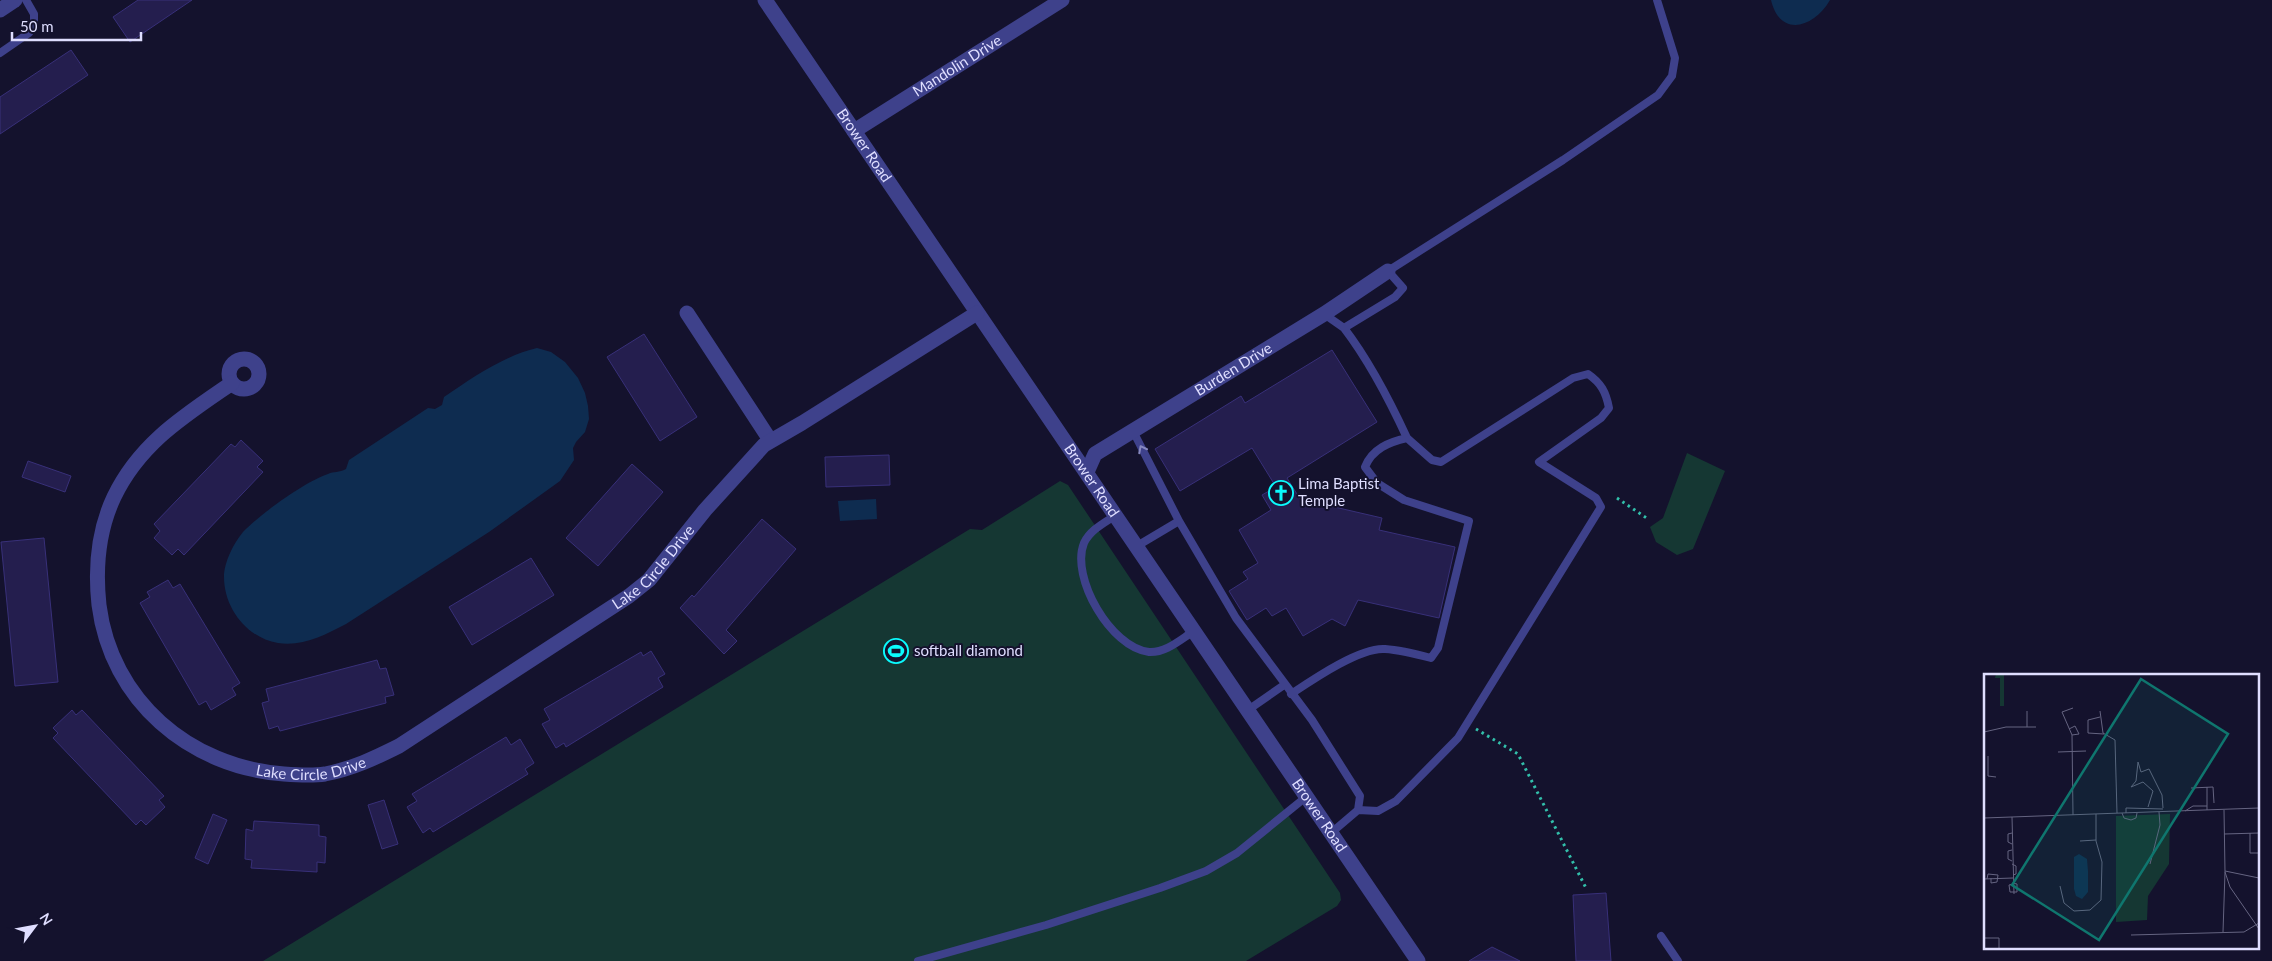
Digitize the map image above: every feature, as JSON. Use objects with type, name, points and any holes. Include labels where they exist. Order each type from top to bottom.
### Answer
[{"type":"street","name":"Brower Road","points":[[765,0],[1418,961]]},
{"type":"street","name":"Mandolin Drive","points":[[854,131],[1062,0]]},
{"type":"street","name":"Burden Drive","points":[[1086,472],[1095,454],[1324,314],[1388,271]]},
{"type":"street","points":[[688,313],[770,440]]},
{"type":"street","name":"Lake Circle Drive","points":[[232,383],[168,427],[146,448],[113,498],[101,536],[97,561],[101,617],[107,641],[132,691],[147,709],[179,738],[208,756],[232,766],[264,772],[324,774],[366,762],[399,746],[629,596],[649,580],[705,510],[770,440],[802,424],[977,313]]},
{"type":"lane","points":[[0,52],[29,33],[34,26],[34,14],[26,0]]},
{"type":"lane","points":[[1344,328],[1395,297],[1403,288],[1388,271],[1563,160],[1658,96],[1672,76],[1675,58],[1658,0]]},
{"type":"lane","points":[[1324,314],[1344,328],[1362,351],[1385,390],[1407,438],[1432,460],[1441,462],[1573,378],[1588,374],[1599,382],[1607,397],[1609,408],[1601,418],[1539,462],[1596,498],[1601,507],[1467,724],[1458,738],[1396,801],[1378,811],[1358,810]]},
{"type":"lane","points":[[1133,431],[1179,521],[1236,618],[1284,685],[1312,720],[1360,796],[1358,810],[1331,833]]},
{"type":"lane","points":[[1291,694],[1328,670],[1363,653],[1383,648],[1430,658],[1438,648],[1469,521],[1404,500],[1377,483],[1365,467],[1369,457],[1389,442],[1407,438]]},
{"type":"lane","points":[[1116,515],[1087,537],[1081,553],[1085,583],[1103,619],[1130,644],[1147,652],[1167,648],[1194,631]]},
{"type":"lane","points":[[1137,546],[1179,521]]},
{"type":"lane","points":[[1248,710],[1284,685]]},
{"type":"lane","points":[[918,961],[1046,925],[1206,871],[1237,853],[1306,797]]},
{"type":"lane","points":[[1661,936],[1678,961]]},
{"type":"path","points":[[1617,498],[1648,519]]},
{"type":"path","points":[[1467,724],[1518,754],[1587,890]]},
{"type":"green space","points":[[1687,453],[1725,471],[1693,549],[1677,555],[1656,542],[1650,527],[1663,518]]},
{"type":"green space","points":[[1060,481],[1068,485],[1340,893],[1341,900],[1337,906],[1246,961],[263,961],[970,529],[982,530]]},
{"type":"water","points":[[1771,0],[1830,0],[1815,17],[1798,25],[1789,24],[1782,20],[1775,12]]},
{"type":"water","points":[[537,348],[551,352],[565,362],[578,378],[585,393],[588,406],[589,419],[585,432],[576,442],[573,448],[574,460],[560,481],[489,532],[346,624],[322,636],[305,642],[278,643],[256,635],[239,620],[228,600],[224,571],[233,547],[250,525],[283,499],[308,484],[330,473],[346,469],[349,460],[428,408],[435,409],[442,405],[444,397],[477,375],[512,356]]},
{"type":"water","points":[[876,499],[877,519],[840,521],[838,501]]},
{"type":"building","points":[[138,0],[192,0],[130,42],[113,17]]},
{"type":"building","points":[[71,50],[88,75],[0,134],[0,97]]},
{"type":"building","points":[[644,334],[697,417],[660,441],[607,357]]},
{"type":"building","name":"Lima Baptist Temple","points":[[1332,350],[1377,422],[1287,478],[1300,499],[1382,518],[1379,530],[1455,547],[1439,618],[1358,600],[1345,626],[1332,619],[1303,636],[1286,608],[1272,616],[1266,608],[1247,620],[1229,591],[1248,579],[1243,572],[1258,563],[1239,530],[1271,510],[1262,495],[1276,487],[1252,448],[1180,491],[1155,449],[1241,396],[1245,403]]},
{"type":"building","points":[[241,440],[263,461],[257,467],[263,472],[184,555],[178,549],[172,555],[154,538],[160,531],[154,524],[231,444],[235,447]]},
{"type":"building","points":[[889,455],[890,485],[826,487],[825,457]]},
{"type":"building","points":[[28,461],[71,476],[65,492],[22,477]]},
{"type":"building","points":[[632,464],[663,492],[598,566],[566,538]]},
{"type":"building","points":[[762,519],[796,549],[726,630],[737,641],[724,654],[680,608],[692,595],[694,597]]},
{"type":"building","points":[[44,538],[58,682],[15,686],[1,542]]},
{"type":"building","points":[[531,558],[554,595],[472,645],[449,607]]},
{"type":"building","points":[[168,580],[173,588],[180,584],[240,683],[232,688],[236,695],[211,710],[206,701],[199,705],[140,603],[150,597],[147,592]]},
{"type":"building","points":[[651,651],[665,674],[658,678],[663,687],[566,747],[564,743],[556,748],[542,724],[550,720],[544,709],[641,652],[643,656]]},
{"type":"building","points":[[377,660],[380,669],[386,668],[394,695],[385,697],[386,703],[280,731],[278,726],[269,729],[262,703],[269,701],[266,689]]},
{"type":"building","points":[[72,710],[76,715],[82,710],[164,796],[159,800],[165,807],[146,825],[141,820],[136,825],[53,738],[58,733],[53,728]]},
{"type":"building","points":[[506,737],[511,745],[520,739],[534,763],[525,769],[528,774],[433,832],[430,828],[423,833],[407,807],[417,801],[412,794]]},
{"type":"building","points":[[384,800],[398,844],[382,849],[368,805]]},
{"type":"building","points":[[213,814],[227,820],[208,864],[195,858]]},
{"type":"building","points":[[254,821],[319,825],[319,836],[326,837],[325,863],[317,862],[317,872],[251,868],[252,860],[245,859],[246,829],[253,831]]},
{"type":"building","points":[[1606,893],[1611,961],[1576,961],[1573,895]]},
{"type":"building","points":[[1492,947],[1520,961],[1469,961]]},
{"type":"place","name":"Lima Baptist Temple","points":[[1281,493]]},
{"type":"place","name":"softball diamond","points":[[896,651]]}]
